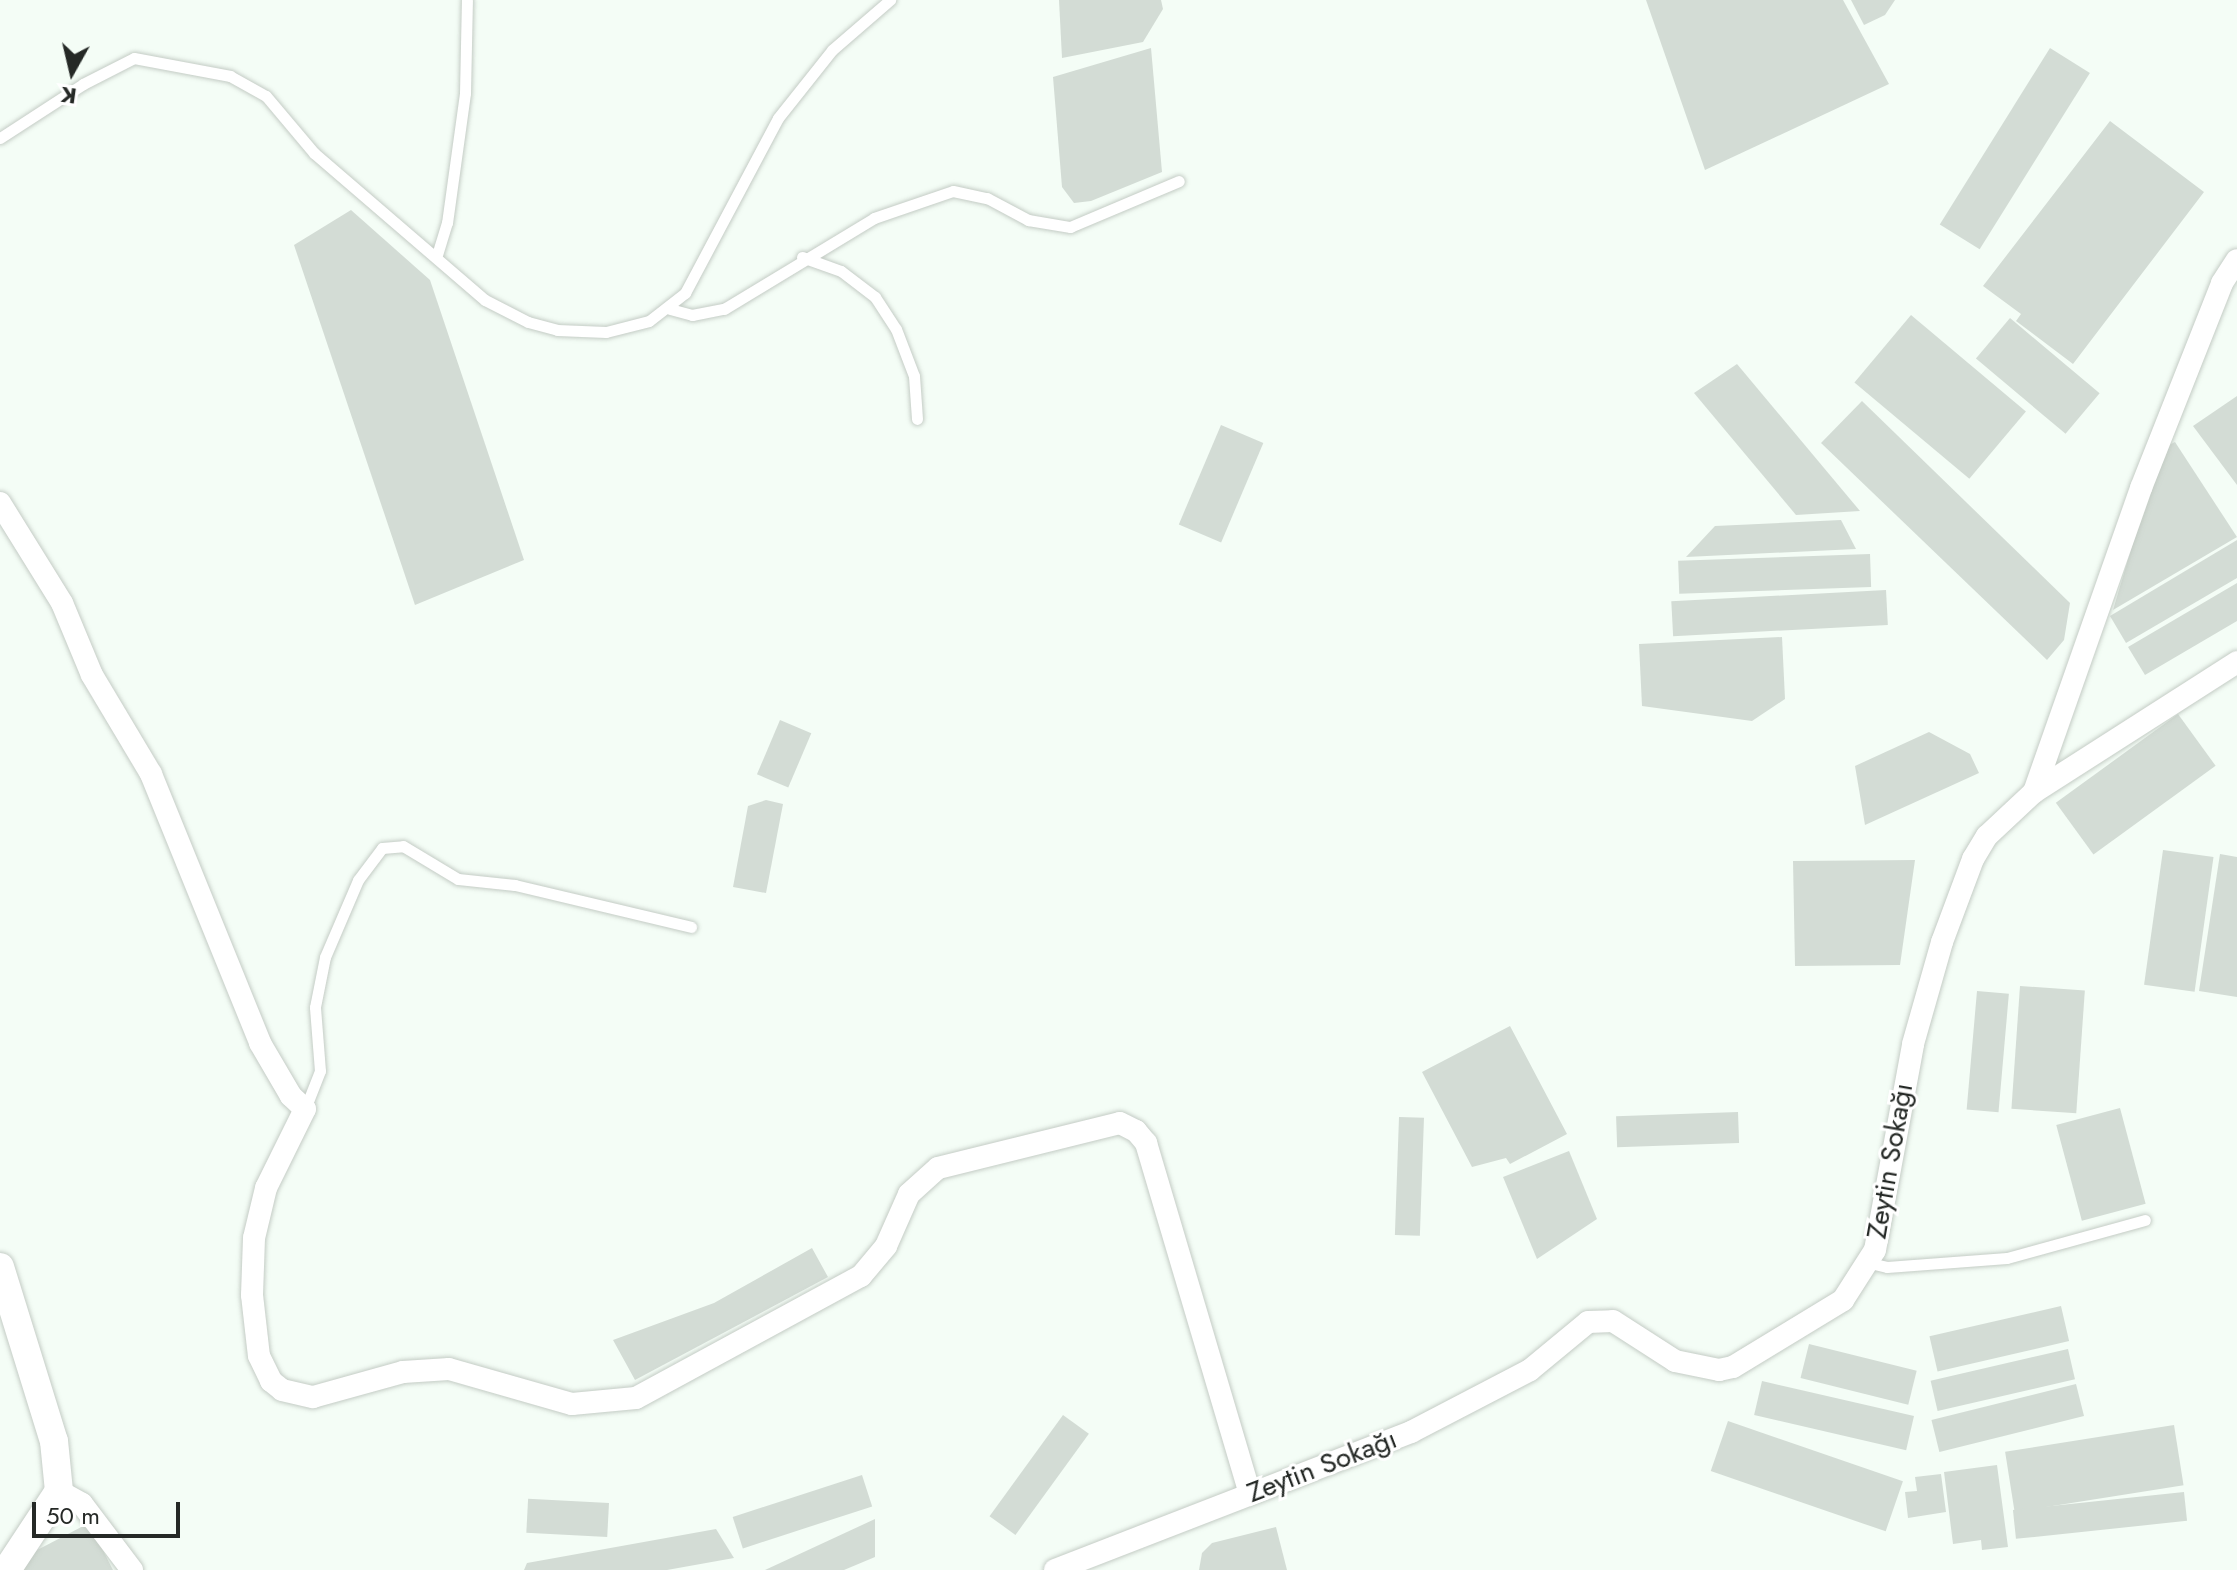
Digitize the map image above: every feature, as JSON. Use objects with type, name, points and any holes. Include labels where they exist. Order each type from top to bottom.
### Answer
[{"type":"street","points":[[2034,792],[2141,488],[2222,283],[2237,260]]},
{"type":"street","points":[[0,503],[62,603],[92,675],[151,774],[260,1043],[291,1096],[305,1109],[266,1188],[254,1238],[252,1282],[259,1356],[271,1381],[282,1390],[313,1397],[403,1372],[449,1369],[586,1405],[636,1398],[850,1284],[879,1256],[909,1194],[938,1168],[1109,1122],[1129,1126],[1146,1143],[1250,1494]]},
{"type":"street","name":"Zeytin Sokağı","points":[[1055,1570],[1411,1432],[1530,1370],[1588,1322],[1626,1325],[1688,1367],[1733,1367],[1843,1300],[1870,1263],[1879,1235],[1905,1076],[1942,942],[1980,848],[2034,792],[2237,662]]},
{"type":"street","points":[[0,1267],[54,1441],[59,1491],[5,1566]]},
{"type":"street","points":[[59,1491],[82,1504],[132,1570]]},
{"type":"lane","points":[[437,255],[447,223],[465,93],[467,0]]},
{"type":"lane","points":[[0,138],[83,84],[134,58],[230,76],[266,96],[314,153],[437,255],[485,300],[528,322],[557,330],[606,332],[649,321],[670,309],[694,277],[795,94],[832,50],[890,0]]},
{"type":"lane","points":[[670,309],[692,315],[724,309],[802,257],[874,218],[953,191],[987,198],[1028,220],[1070,227],[1179,181]]},
{"type":"lane","points":[[802,257],[841,271],[875,297],[896,329],[914,376],[917,419]]},
{"type":"lane","points":[[305,1109],[320,1071],[315,1007],[325,957],[358,880],[382,848],[403,846],[458,879],[515,885],[691,927]]},
{"type":"lane","points":[[1870,1263],[1887,1267],[2007,1258],[2145,1220]]},
{"type":"building","points":[[1059,0],[1161,0],[1163,9],[1143,42],[1062,58]]},
{"type":"building","points":[[1646,0],[1843,0],[1889,84],[1705,170]]},
{"type":"building","points":[[1851,0],[1895,0],[1885,15],[1864,25]]},
{"type":"building","points":[[1151,48],[1162,172],[1091,201],[1074,203],[1062,187],[1053,77]]},
{"type":"building","points":[[2050,48],[2090,73],[1980,249],[1940,224]]},
{"type":"building","points":[[2110,121],[2204,192],[2073,364],[2016,321],[2021,314],[1983,286]]},
{"type":"building","points":[[351,210],[430,280],[524,560],[415,605],[294,245]]},
{"type":"building","points":[[1911,315],[2026,411],[1969,479],[1854,382]]},
{"type":"building","points":[[2010,318],[2100,393],[2066,434],[1976,359]]},
{"type":"building","points":[[1737,364],[1860,511],[1796,515],[1694,393]]},
{"type":"building","points":[[2237,396],[2237,485],[2193,426]]},
{"type":"building","points":[[1862,401],[2070,603],[2064,640],[2047,660],[1821,443]]},
{"type":"building","points":[[1221,425],[1263,443],[1221,542],[1179,524]]},
{"type":"building","points":[[2175,442],[2237,537],[2113,610],[2161,449]]},
{"type":"building","points":[[1841,520],[1856,549],[1686,557],[1715,526]]},
{"type":"building","points":[[2237,540],[2237,578],[2126,643],[2110,616]]},
{"type":"building","points":[[1870,554],[1871,587],[1679,594],[1678,561]]},
{"type":"building","points":[[2237,583],[2237,621],[2145,675],[2128,647]]},
{"type":"building","points":[[1886,590],[1888,625],[1673,636],[1671,601]]},
{"type":"building","points":[[1782,637],[1785,699],[1752,721],[1642,706],[1639,644]]},
{"type":"building","points":[[2178,714],[2216,766],[2093,855],[2056,803]]},
{"type":"building","points":[[780,720],[811,733],[788,788],[757,774]]},
{"type":"building","points":[[1929,732],[1970,754],[1979,773],[1865,825],[1855,766]]},
{"type":"building","points":[[766,800],[783,804],[766,893],[733,887],[748,806]]},
{"type":"building","points":[[2163,850],[2214,857],[2195,992],[2144,985]]},
{"type":"building","points":[[2220,854],[2237,857],[2237,997],[2199,991]]},
{"type":"building","points":[[1915,860],[1900,965],[1795,966],[1793,861]]},
{"type":"building","points":[[2020,986],[2085,991],[2076,1113],[2011,1109]]},
{"type":"building","points":[[1977,991],[2009,994],[1999,1112],[1967,1110]]},
{"type":"building","points":[[1510,1026],[1567,1134],[1510,1164],[1506,1158],[1472,1167],[1422,1072]]},
{"type":"building","points":[[2120,1108],[2146,1204],[2082,1221],[2056,1125]]},
{"type":"building","points":[[1738,1112],[1739,1143],[1617,1147],[1616,1116]]},
{"type":"building","points":[[1399,1117],[1424,1118],[1420,1236],[1395,1235]]},
{"type":"building","points":[[1569,1151],[1597,1219],[1537,1259],[1503,1177]]},
{"type":"building","points":[[812,1248],[828,1277],[635,1380],[613,1340],[714,1303]]},
{"type":"building","points":[[2061,1306],[2069,1341],[1938,1371],[1929,1336]]},
{"type":"building","points":[[1809,1344],[1917,1371],[1908,1405],[1801,1378]]},
{"type":"building","points":[[2068,1349],[2075,1379],[1938,1411],[1931,1381]]},
{"type":"building","points":[[1762,1381],[1914,1416],[1906,1450],[1754,1415]]},
{"type":"building","points":[[2076,1384],[2084,1416],[1939,1452],[1931,1420]]},
{"type":"building","points":[[1063,1415],[1089,1434],[1015,1535],[990,1516]]},
{"type":"building","points":[[1728,1421],[1903,1481],[1886,1531],[1711,1471]]},
{"type":"building","points":[[2174,1425],[2184,1485],[2015,1512],[2005,1452]]},
{"type":"building","points":[[1997,1465],[2008,1547],[1982,1550],[1981,1540],[1953,1544],[1944,1472]]},
{"type":"building","points":[[1941,1474],[1946,1512],[1908,1518],[1905,1492],[1917,1491],[1915,1477]]},
{"type":"building","points":[[862,1475],[872,1506],[743,1548],[733,1517]]},
{"type":"building","points":[[2184,1492],[2187,1521],[2016,1539],[2013,1510]]},
{"type":"building","points":[[528,1499],[609,1503],[607,1537],[526,1533]]},
{"type":"building","points":[[875,1519],[875,1557],[844,1570],[765,1570]]},
{"type":"building","points":[[89,1523],[113,1570],[20,1570],[20,1559]]},
{"type":"building","points":[[1276,1527],[1287,1570],[1199,1570],[1202,1553],[1212,1543]]},
{"type":"building","points":[[716,1529],[734,1558],[667,1570],[524,1570],[527,1563]]}]
